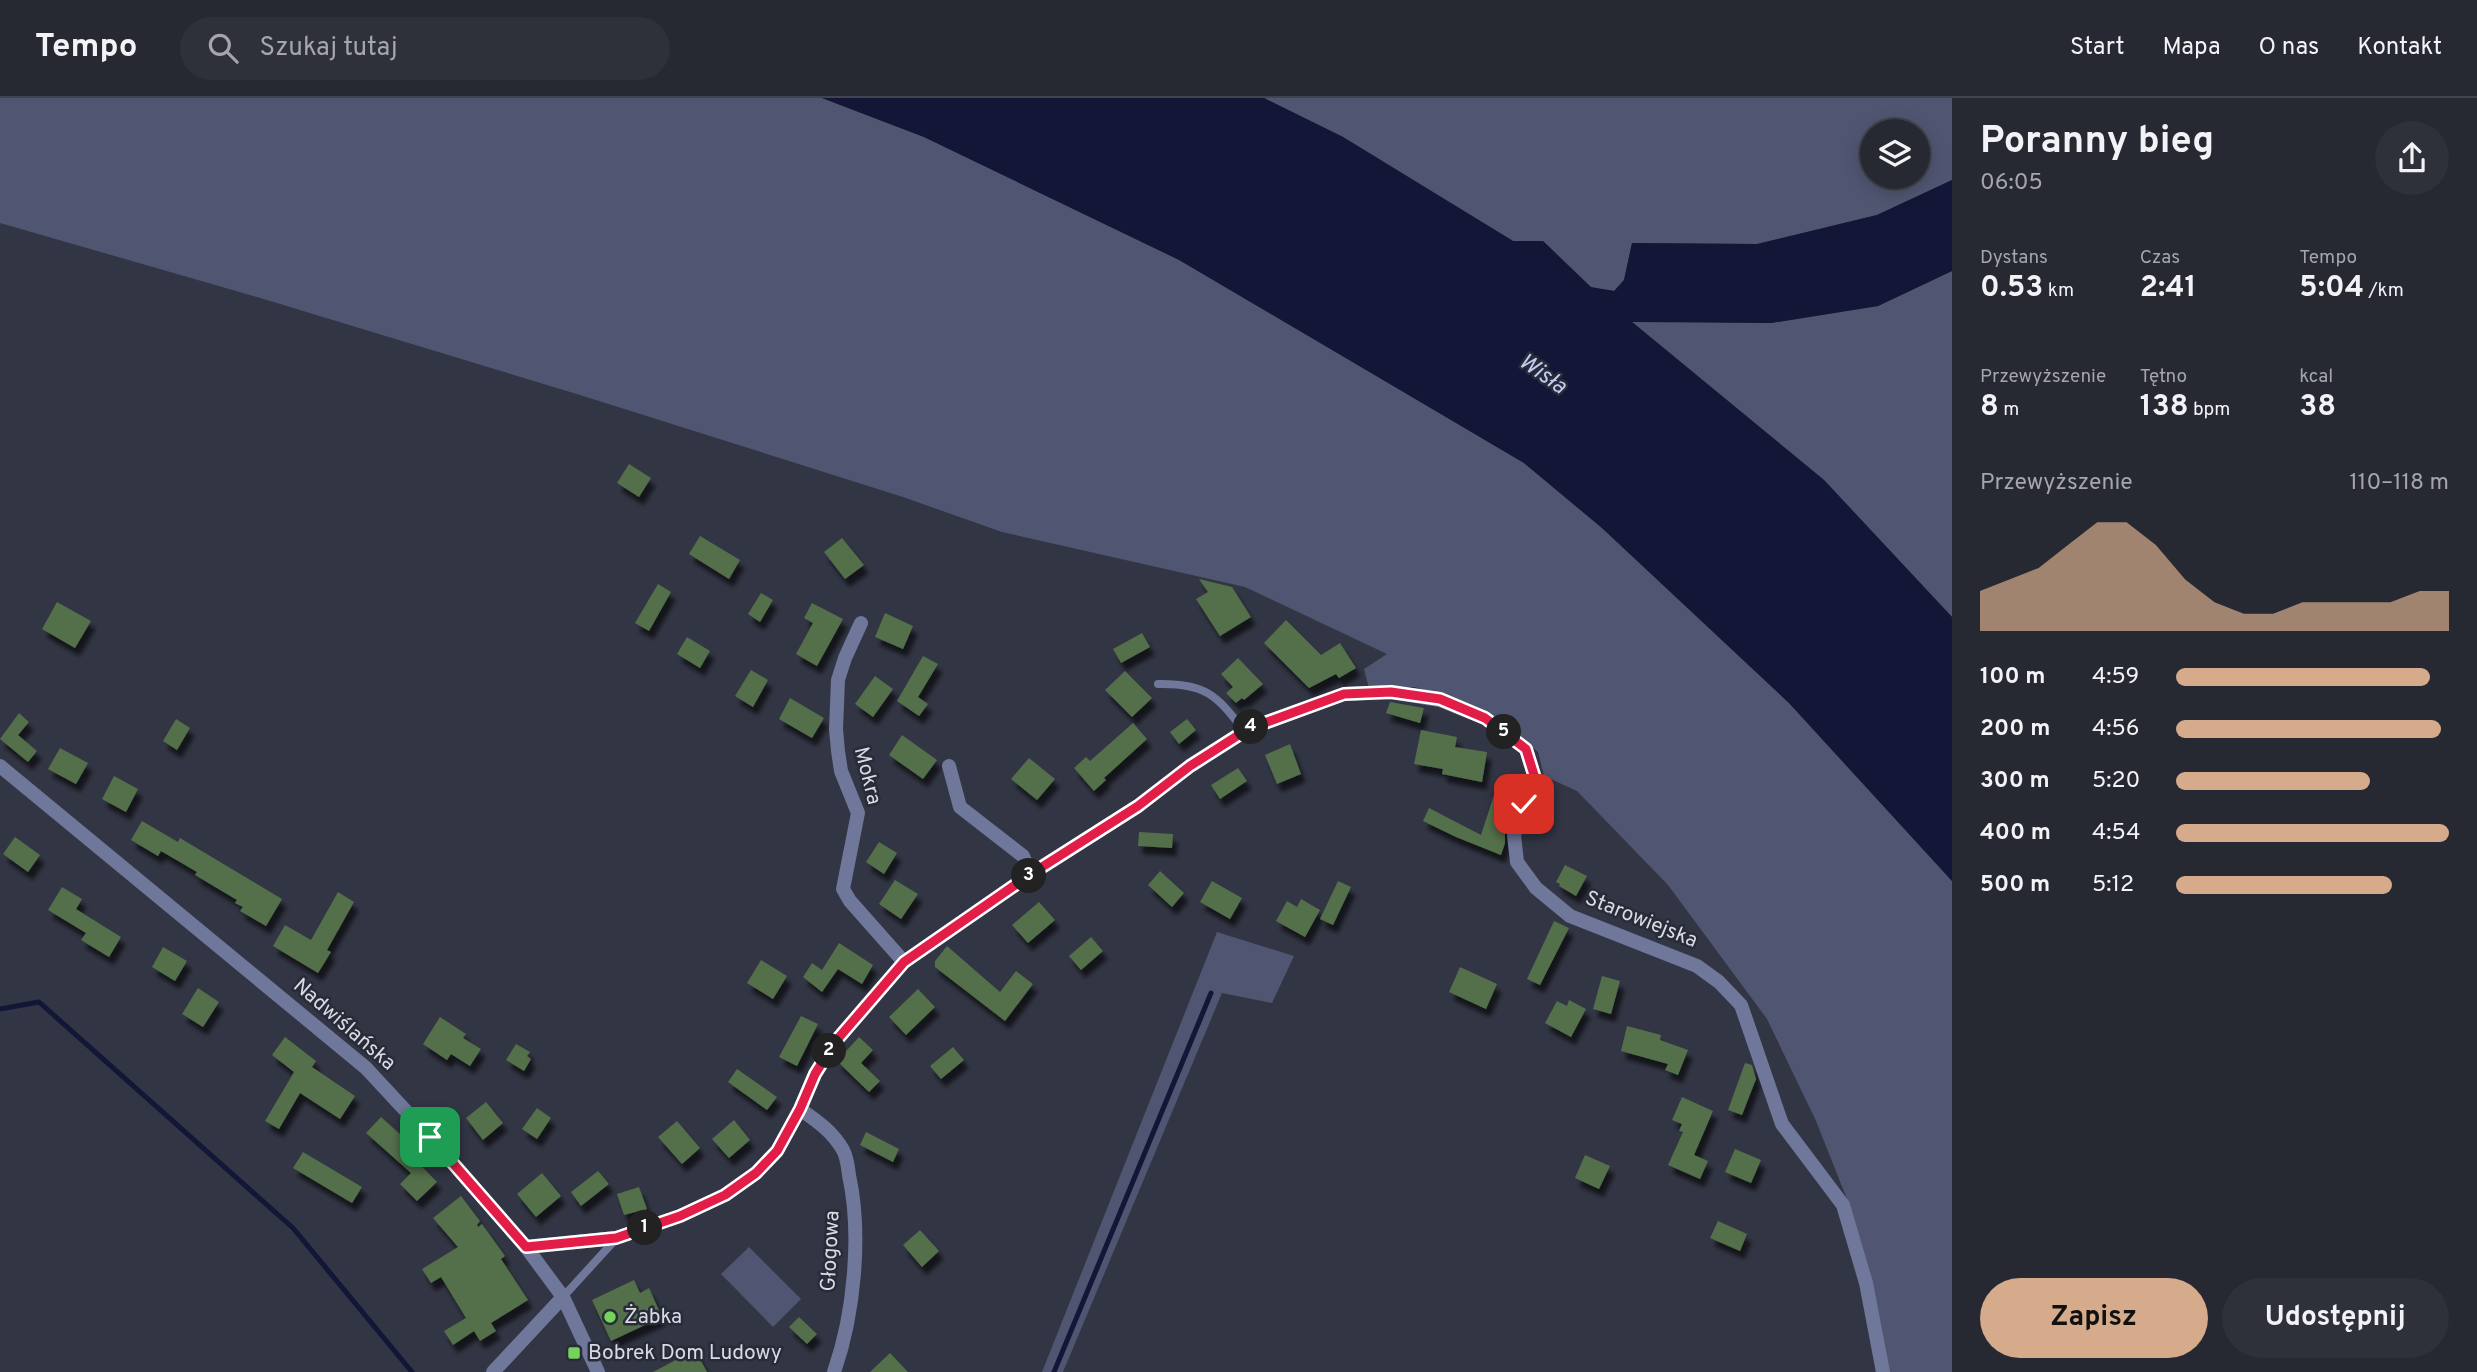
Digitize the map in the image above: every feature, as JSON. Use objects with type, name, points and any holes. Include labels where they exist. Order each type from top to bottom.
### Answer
[{"type":"street","name":"Mokra","points":[[861,623],[845,657],[838,680],[836,729],[841,771],[858,813],[843,889],[850,901],[904,962]]},
{"type":"street","name":"Starowiejska","points":[[526,1247],[616,1238],[680,1216],[725,1195],[756,1173],[777,1151],[815,1074],[835,1042],[904,962],[1031,874],[1138,806],[1190,766],[1244,731],[1344,694],[1391,692],[1440,699],[1485,718],[1526,749],[1535,778],[1514,835],[1517,862],[1536,888],[1570,916],[1697,966],[1719,982],[1741,1005],[1782,1124],[1843,1205],[1866,1283],[1883,1372]]},
{"type":"street","name":"Nadwiślańska","points":[[0,766],[366,1068],[526,1247],[563,1297],[598,1372]]},
{"type":"street","points":[[949,766],[960,807],[1023,856],[1031,874]]},
{"type":"street","name":"Głogowa","points":[[800,1109],[827,1128],[844,1152],[854,1198],[857,1238],[852,1294],[834,1372]]},
{"type":"street","points":[[493,1372],[563,1297]]},
{"type":"lane","points":[[1158,684],[1182,684],[1207,691],[1226,708],[1244,731]]},
{"type":"lane","points":[[563,1297],[616,1238]]},
{"type":"shaded area","points":[[0,98],[822,98],[924,137],[1180,260],[1524,463],[1602,528],[1789,703],[1952,881],[1952,1372],[1887,1372],[1847,1199],[1816,1121],[1767,1019],[1668,885],[1577,791],[1544,776],[1538,752],[1478,709],[1415,687],[1369,688],[1364,669],[1387,654],[1245,587],[1002,532],[903,497],[580,395],[257,297],[0,223]]},
{"type":"shaded area","points":[[1264,98],[1952,98],[1952,180],[1877,215],[1757,244],[1632,243],[1624,280],[1615,291],[1591,288],[1543,241],[1513,241],[1343,137]]},
{"type":"shaded area","points":[[1952,271],[1952,617],[1824,480],[1631,321],[1771,323],[1878,306]]},
{"type":"shaded area","points":[[1217,932],[1294,956],[1272,1003],[1222,993],[1063,1372],[1042,1372]]},
{"type":"shaded area","points":[[749,1247],[801,1299],[773,1327],[721,1274]]},
{"type":"water","name":"Wisła","points":[[822,98],[1264,98],[1343,137],[1513,241],[1543,241],[1591,287],[1614,291],[1624,280],[1632,243],[1757,244],[1877,215],[1952,180],[1952,271],[1878,306],[1771,323],[1632,322],[1824,480],[1952,617],[1952,881],[1789,703],[1602,528],[1524,463],[1179,260],[924,137]]},
{"type":"building","points":[[629,464],[651,478],[639,497],[617,483]]},
{"type":"building","points":[[700,536],[740,560],[729,579],[689,554]]},
{"type":"building","points":[[842,538],[864,565],[845,579],[824,552]]},
{"type":"building","points":[[1199,579],[1232,587],[1251,617],[1220,636],[1196,599],[1208,592]]},
{"type":"building","points":[[658,584],[671,592],[649,631],[635,623]]},
{"type":"building","points":[[761,593],[773,600],[760,622],[748,614]]},
{"type":"building","points":[[57,602],[91,621],[75,648],[42,629]]},
{"type":"building","points":[[812,603],[843,619],[817,666],[796,654],[813,623],[804,618]]},
{"type":"building","points":[[885,613],[913,626],[903,649],[875,637]]},
{"type":"building","points":[[1286,620],[1321,655],[1340,643],[1356,668],[1339,678],[1336,674],[1309,688],[1264,643]]},
{"type":"building","points":[[1142,633],[1150,647],[1121,663],[1113,649]]},
{"type":"building","points":[[687,637],[710,651],[700,668],[677,654]]},
{"type":"building","points":[[923,656],[938,664],[918,697],[928,704],[919,716],[897,701]]},
{"type":"building","points":[[1238,658],[1263,684],[1244,700],[1242,698],[1236,703],[1226,693],[1233,687],[1221,674]]},
{"type":"building","points":[[751,670],[768,680],[753,707],[735,696]]},
{"type":"building","points":[[1125,671],[1152,698],[1132,717],[1105,690]]},
{"type":"building","points":[[875,676],[893,689],[873,717],[855,704]]},
{"type":"building","points":[[790,698],[824,718],[812,738],[779,719]]},
{"type":"building","points":[[1390,702],[1424,708],[1420,723],[1386,713]]},
{"type":"building","points":[[19,713],[29,722],[18,735],[37,751],[28,762],[0,739]]},
{"type":"building","points":[[176,719],[190,728],[177,750],[163,741]]},
{"type":"building","points":[[1187,719],[1196,730],[1179,744],[1170,732]]},
{"type":"building","points":[[1133,723],[1147,739],[1104,778],[1106,780],[1094,791],[1074,768],[1086,757],[1090,761]]},
{"type":"building","points":[[1421,730],[1457,737],[1455,747],[1487,752],[1482,782],[1442,774],[1443,769],[1414,764]]},
{"type":"building","points":[[902,735],[937,760],[923,779],[889,755]]},
{"type":"building","points":[[1290,744],[1301,774],[1277,784],[1265,755]]},
{"type":"building","points":[[60,748],[88,763],[76,784],[48,769]]},
{"type":"building","points":[[1029,758],[1055,779],[1037,800],[1011,779]]},
{"type":"building","points":[[1238,768],[1247,781],[1220,799],[1211,785]]},
{"type":"building","points":[[114,776],[138,789],[126,812],[102,799]]},
{"type":"building","points":[[1495,792],[1517,799],[1505,832],[1501,855],[1423,821],[1429,808],[1481,835]]},
{"type":"building","points":[[142,821],[178,842],[180,838],[282,899],[266,926],[240,911],[243,907],[235,903],[237,900],[195,875],[197,872],[161,851],[158,856],[131,840]]},
{"type":"building","points":[[1139,832],[1173,834],[1172,848],[1138,846]]},
{"type":"building","points":[[15,837],[40,855],[28,872],[3,854]]},
{"type":"building","points":[[879,842],[897,853],[884,874],[866,862]]},
{"type":"building","points":[[1565,865],[1587,876],[1576,896],[1556,882]]},
{"type":"building","points":[[1160,871],[1184,893],[1172,907],[1148,885]]},
{"type":"building","points":[[895,880],[918,894],[901,919],[879,904]]},
{"type":"building","points":[[1212,881],[1242,898],[1230,919],[1200,902]]},
{"type":"building","points":[[1338,881],[1351,887],[1333,925],[1320,919]]},
{"type":"building","points":[[62,887],[82,899],[76,909],[121,937],[109,957],[81,940],[86,933],[48,910]]},
{"type":"building","points":[[338,892],[354,902],[327,950],[331,952],[318,973],[273,946],[285,925],[311,940]]},
{"type":"building","points":[[1301,899],[1320,910],[1305,937],[1276,921],[1287,901],[1297,907]]},
{"type":"building","points":[[1039,902],[1055,920],[1028,943],[1012,925]]},
{"type":"building","points":[[1554,921],[1569,928],[1540,985],[1527,979]]},
{"type":"building","points":[[1091,937],[1103,951],[1081,970],[1069,956]]},
{"type":"building","points":[[839,943],[873,965],[862,984],[838,969],[822,992],[803,977],[812,963],[822,970]]},
{"type":"building","points":[[947,946],[1000,992],[1016,971],[1033,984],[1005,1021],[935,967],[935,961]]},
{"type":"building","points":[[163,947],[187,961],[175,981],[152,967]]},
{"type":"building","points":[[761,960],[787,976],[773,999],[747,983]]},
{"type":"building","points":[[1460,967],[1497,984],[1486,1009],[1449,992]]},
{"type":"building","points":[[1602,976],[1620,981],[1611,1014],[1593,1009]]},
{"type":"building","points":[[198,988],[219,1002],[203,1027],[182,1014]]},
{"type":"building","points":[[918,989],[935,1007],[906,1035],[889,1017]]},
{"type":"building","points":[[1569,1000],[1586,1009],[1571,1037],[1545,1023],[1557,1001],[1567,1006]]},
{"type":"building","points":[[801,1016],[818,1024],[797,1066],[779,1057]]},
{"type":"building","points":[[440,1017],[466,1034],[463,1038],[481,1049],[470,1066],[451,1054],[447,1060],[423,1044]]},
{"type":"building","points":[[1627,1026],[1661,1035],[1660,1040],[1688,1050],[1678,1075],[1665,1070],[1668,1064],[1621,1051]]},
{"type":"building","points":[[285,1037],[316,1061],[312,1067],[355,1096],[340,1119],[300,1093],[279,1129],[265,1121],[294,1072],[272,1055]]},
{"type":"building","points":[[859,1037],[873,1050],[861,1063],[880,1081],[869,1092],[837,1061]]},
{"type":"building","points":[[516,1044],[530,1052],[527,1056],[531,1059],[524,1071],[506,1060]]},
{"type":"building","points":[[953,1047],[964,1060],[941,1079],[930,1066]]},
{"type":"building","points":[[1745,1063],[1752,1065],[1756,1079],[1742,1115],[1728,1110]]},
{"type":"building","points":[[737,1069],[777,1097],[767,1110],[728,1082]]},
{"type":"building","points":[[1682,1097],[1713,1111],[1694,1155],[1708,1161],[1700,1179],[1668,1165],[1683,1132],[1679,1131],[1682,1124],[1672,1120]]},
{"type":"building","points":[[486,1102],[503,1123],[483,1140],[466,1118]]},
{"type":"building","points":[[537,1108],[551,1118],[537,1139],[522,1129]]},
{"type":"building","points":[[381,1117],[410,1143],[405,1149],[437,1182],[417,1201],[400,1184],[411,1173],[366,1133]]},
{"type":"building","points":[[734,1120],[750,1140],[729,1158],[712,1139]]},
{"type":"building","points":[[677,1121],[700,1148],[682,1164],[658,1137]]},
{"type":"building","points":[[866,1132],[899,1149],[893,1162],[860,1145]]},
{"type":"building","points":[[1735,1149],[1761,1160],[1751,1183],[1725,1172]]},
{"type":"building","points":[[303,1152],[362,1187],[352,1203],[293,1168]]},
{"type":"building","points":[[1585,1155],[1610,1166],[1599,1189],[1575,1178]]},
{"type":"building","points":[[598,1171],[609,1184],[581,1206],[571,1192]]},
{"type":"building","points":[[542,1173],[561,1196],[536,1217],[517,1194]]},
{"type":"building","points":[[639,1187],[647,1209],[624,1215],[617,1194]]},
{"type":"building","points":[[461,1196],[480,1221],[478,1227],[482,1224],[505,1256],[501,1259],[528,1300],[491,1323],[496,1331],[480,1341],[474,1331],[453,1345],[444,1331],[466,1318],[441,1277],[431,1283],[422,1269],[458,1247],[433,1218]]},
{"type":"building","points":[[1718,1221],[1747,1234],[1740,1251],[1710,1238]]},
{"type":"building","points":[[920,1230],[939,1251],[922,1267],[903,1245]]},
{"type":"building","points":[[634,1280],[640,1293],[649,1288],[662,1317],[611,1341],[592,1300]]},
{"type":"building","points":[[799,1317],[817,1334],[807,1344],[789,1327]]},
{"type":"building","points":[[695,1350],[707,1372],[653,1372]]},
{"type":"building","points":[[890,1353],[908,1372],[870,1372]]},
{"type":"waterway","points":[[1054,1372],[1211,993]]},
{"type":"waterway","points":[[0,1009],[39,1002],[293,1228],[412,1372]]},
{"type":"place","name":"Żabka","points":[[610,1317]]},
{"type":"place","name":"Bobrek Dom Ludowy","points":[[574,1353]]},
{"type":"route","points":[[430,1137],[526,1247],[616,1238],[680,1216],[725,1195],[756,1173],[777,1151],[815,1074],[835,1042],[904,962],[1031,874],[1138,806],[1190,766],[1244,731],[1344,694],[1391,692],[1440,699],[1485,718],[1526,749],[1535,778],[1524,804]]}]
